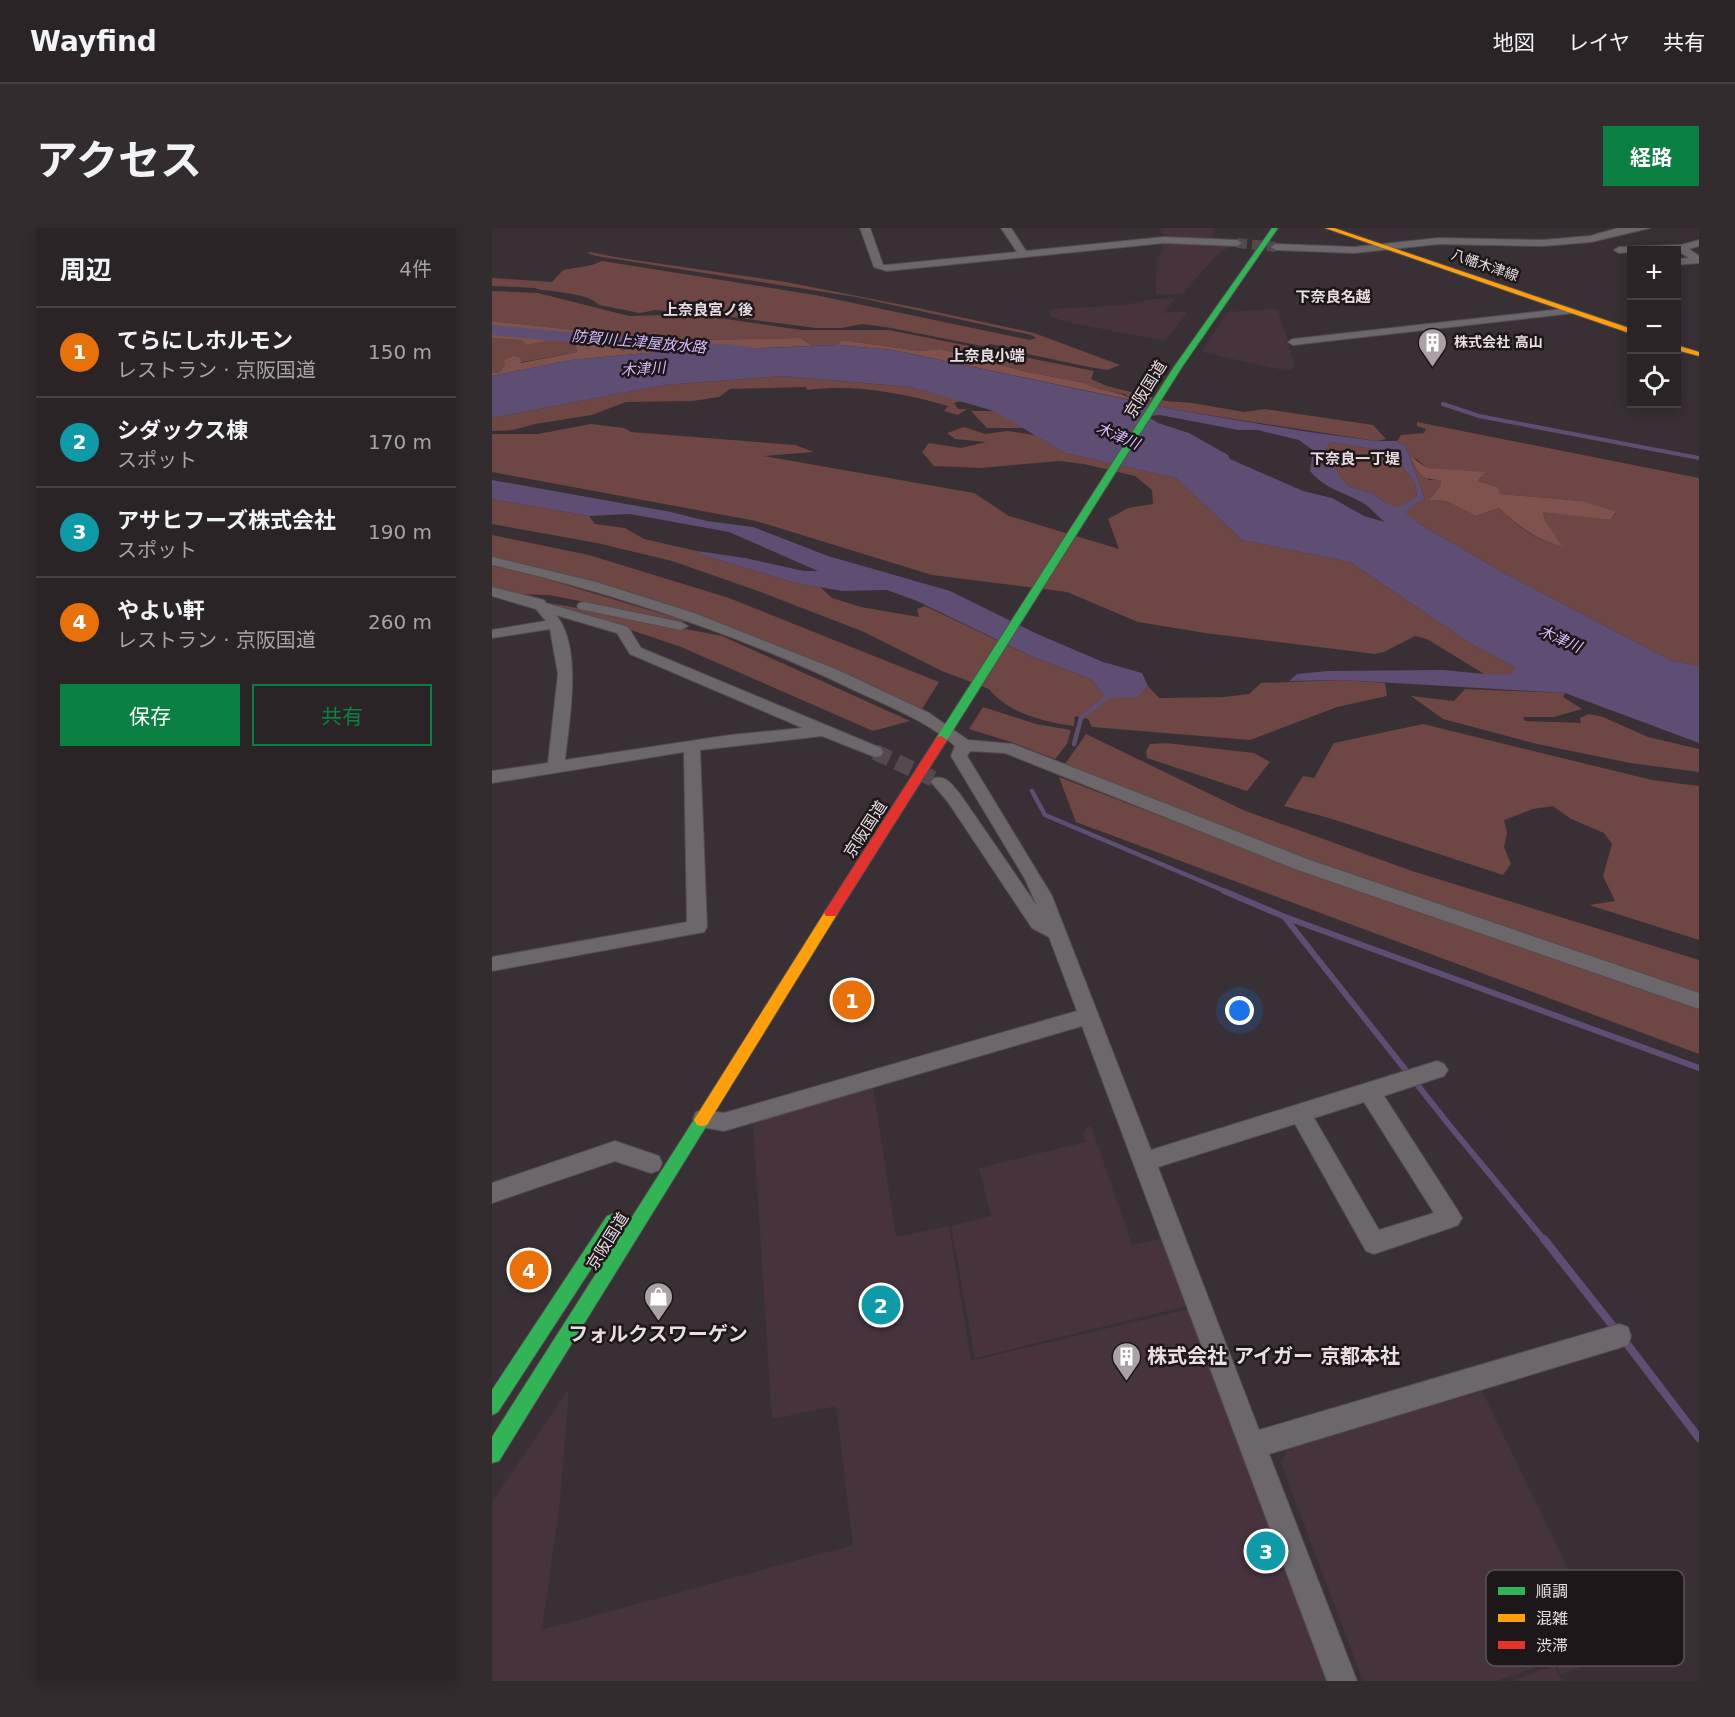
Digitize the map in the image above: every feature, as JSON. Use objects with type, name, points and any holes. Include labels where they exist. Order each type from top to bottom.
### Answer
[{"type":"main road","name":"京阪国道","points":[[1069,512],[1172,365],[1262,228]]},
{"type":"main road","name":"京阪国道","points":[[492,1454],[958,715],[1172,365],[1275,228]]},
{"type":"main road","name":"八幡木津線","points":[[1328,228],[1627,330]]},
{"type":"main road","points":[[1681,348],[1699,354]]},
{"type":"main road","name":"京阪国道","points":[[492,1406],[619,1212]]},
{"type":"street","points":[[865,228],[879,267],[897,268],[1164,240],[1237,243]]},
{"type":"street","points":[[1006,228],[1023,254]]},
{"type":"street","points":[[1156,228],[1164,240]]},
{"type":"street","points":[[1568,228],[1583,240]]},
{"type":"street","points":[[1276,247],[1354,250],[1439,241],[1545,243],[1583,240],[1615,230],[1645,228]]},
{"type":"street","points":[[1532,232],[1545,243]]},
{"type":"street","points":[[1681,248],[1699,243]]},
{"type":"street","points":[[1681,248],[1699,260],[1681,262]]},
{"type":"street","points":[[1619,250],[1627,250]]},
{"type":"street","points":[[1293,342],[1570,312]]},
{"type":"street","points":[[492,561],[531,569],[637,600],[725,630],[853,683],[932,721],[948,730],[964,745],[1007,748],[1301,864],[1699,1001]]},
{"type":"street","points":[[492,591],[623,630],[635,651],[875,752]]},
{"type":"street","points":[[535,602],[550,599],[708,632],[725,630]]},
{"type":"street","points":[[535,602],[556,624],[566,674],[556,767]]},
{"type":"street","points":[[492,634],[556,624]]},
{"type":"street","points":[[492,777],[692,746],[824,731]]},
{"type":"street","points":[[964,745],[959,756],[1034,878],[1057,933],[1342,1681]]},
{"type":"street","points":[[492,964],[697,927],[692,746]]},
{"type":"street","points":[[940,782],[954,798],[1039,923],[1057,933]]},
{"type":"street","points":[[704,1119],[724,1122],[1089,1016]]},
{"type":"street","points":[[1144,1162],[1437,1070]]},
{"type":"street","points":[[1300,1113],[1374,1243],[1450,1218],[1369,1091]]},
{"type":"street","points":[[492,1193],[615,1151],[651,1163]]},
{"type":"street","points":[[1253,1445],[1619,1336]]},
{"type":"shaded area","points":[[1159,228],[1213,228],[1213,241],[1167,238]]},
{"type":"shaded area","points":[[1163,241],[1231,246],[1218,254],[1182,294],[1156,294],[1157,257],[1162,254]]},
{"type":"shaded area","points":[[587,253],[786,282],[923,309],[1034,333],[1120,365],[1107,370],[1028,354],[1020,349],[989,344],[987,347],[886,327],[862,324],[841,328],[816,328],[655,310],[640,313],[599,305],[587,298],[570,294],[537,288],[492,286],[492,278],[552,282],[563,270],[602,261],[815,295],[1030,340],[1036,338],[1031,335],[856,297]]},
{"type":"shaded area","points":[[492,291],[538,293],[629,316],[719,318],[801,330],[889,330],[1094,371],[1091,379],[1107,386],[1166,401],[1244,412],[1265,409],[1373,425],[1386,439],[1376,441],[1176,410],[1131,400],[1125,394],[1092,388],[1085,383],[1027,372],[940,349],[920,351],[842,340],[838,345],[812,346],[801,338],[646,341],[636,348],[621,351],[617,344],[591,346],[580,341],[584,331],[492,321]]},
{"type":"shaded area","points":[[1176,298],[1163,313],[1188,311],[1165,341],[1066,322],[1050,316],[1051,309],[1125,305],[1153,299]]},
{"type":"shaded area","points":[[1278,310],[1295,367],[1287,371],[1202,352],[1228,312]]},
{"type":"shaded area","points":[[492,321],[584,331],[580,341],[594,345],[615,338],[621,351],[636,348],[646,341],[801,338],[812,346],[647,353],[571,360],[492,376],[492,373],[500,372],[505,365],[504,360],[514,356],[520,358],[521,363],[577,352],[575,341],[566,336],[527,345],[521,340],[492,338]]},
{"type":"shaded area","points":[[566,336],[575,341],[577,352],[506,365],[500,372],[492,373],[492,338],[521,340]]},
{"type":"shaded area","points":[[842,340],[920,351],[940,349],[1027,372],[1085,383],[1121,394],[1131,400],[893,350],[838,345]]},
{"type":"shaded area","points":[[783,376],[911,387],[961,401],[954,403],[958,409],[967,409],[958,415],[944,411],[948,406],[931,401],[860,389],[807,390],[806,387],[730,389],[719,397],[693,401],[626,402],[592,415],[513,430],[492,431],[492,418],[663,385]]},
{"type":"shaded area","points":[[971,411],[994,411],[1024,428],[987,428]]},
{"type":"shaded area","points":[[1417,422],[1699,478],[1699,666],[1670,660],[1502,572],[1405,513],[1410,507],[1425,499],[1406,447],[1397,441],[1401,435],[1424,433],[1426,429],[1417,426]],"holes":[[[1414,457],[1427,468],[1482,477],[1478,481],[1498,487],[1500,494],[1583,501],[1616,513],[1610,520],[1543,511],[1545,520],[1561,545],[1552,543],[1527,532],[1499,508],[1476,516],[1446,501],[1430,500],[1440,487],[1441,480],[1429,480]]]},
{"type":"shaded area","points":[[591,424],[624,428],[631,432],[795,445],[814,452],[764,456],[974,493],[1009,516],[1119,549],[1108,519],[1128,508],[1153,504],[1152,490],[1135,476],[1084,464],[1059,461],[980,468],[934,466],[922,452],[929,443],[961,448],[986,442],[955,439],[947,433],[964,427],[985,434],[1008,431],[1035,435],[1065,453],[1176,478],[1242,540],[1350,562],[1473,645],[1515,667],[1512,674],[1484,674],[1427,639],[1415,636],[1384,652],[1375,654],[1205,633],[1138,622],[1067,592],[932,575],[756,521],[492,472],[492,434],[538,434]]},
{"type":"shaded area","points":[[1331,442],[1389,452],[1398,459],[1415,484],[1417,496],[1398,509],[1382,501],[1373,493],[1350,487],[1340,477],[1326,449]]},
{"type":"shaded area","points":[[1411,457],[1427,468],[1485,472],[1478,481],[1498,487],[1500,494],[1583,501],[1616,512],[1610,520],[1543,512],[1545,520],[1562,546],[1528,532],[1499,508],[1476,516],[1446,501],[1429,500],[1440,487],[1441,480],[1429,479],[1422,475]]},
{"type":"shaded area","points":[[492,499],[589,516],[595,524],[625,528],[644,539],[697,551],[702,555],[796,583],[820,587],[832,598],[861,607],[919,617],[917,609],[925,606],[1033,657],[1091,679],[1104,695],[1138,697],[1148,686],[1159,698],[1224,697],[1249,694],[1261,683],[1343,680],[1385,683],[1387,696],[1337,707],[1250,740],[1092,727],[1088,719],[1075,716],[1074,726],[1051,722],[1016,710],[989,689],[942,671],[864,632],[761,592],[672,561],[597,543],[492,524]]},
{"type":"shaded area","points":[[492,535],[589,555],[729,598],[939,682],[922,709],[728,626],[625,591],[492,557]]},
{"type":"shaded area","points":[[492,566],[529,574],[696,624],[549,595],[518,594],[492,588]]},
{"type":"shaded area","points":[[551,603],[722,636],[910,721],[873,731],[681,647]]},
{"type":"shaded area","points":[[1465,689],[1565,693],[1563,697],[1582,709],[1554,717],[1523,717],[1525,721],[1581,723],[1580,718],[1589,714],[1603,717],[1648,737],[1699,749],[1699,772],[1630,763],[1537,744],[1443,719],[1411,696],[1454,701]]},
{"type":"shaded area","points":[[983,707],[1036,724],[1071,730],[1067,744],[1055,759],[969,729]]},
{"type":"shaded area","points":[[1423,724],[1652,780],[1699,786],[1699,940],[1589,905],[1615,901],[1603,876],[1612,844],[1604,833],[1571,819],[1553,806],[1533,809],[1504,820],[1507,833],[1504,847],[1511,864],[1503,875],[1329,818],[1284,806],[1303,776],[1314,778],[1334,743]]},
{"type":"shaded area","points":[[1086,734],[1243,810],[1412,871],[1699,960],[1699,995],[1435,909],[1065,764]]},
{"type":"shaded area","points":[[1166,743],[1254,753],[1270,762],[1247,791],[1147,758],[1146,751],[1150,744]]},
{"type":"shaded area","points":[[1059,777],[1294,868],[1699,1009],[1699,1054],[1076,822]]},
{"type":"shaded area","points":[[873,1086],[896,1237],[949,1226],[971,1361],[1188,1309],[1333,1681],[492,1681],[492,1502],[569,1388],[560,1501],[542,1630],[853,1545],[836,1406],[772,1419],[753,1123]]},
{"type":"shaded area","points":[[1091,1126],[1132,1245],[1164,1238],[1187,1306],[975,1358],[951,1226],[991,1216],[979,1168],[1086,1142],[1083,1133],[1086,1131],[1085,1128]]},
{"type":"shaded area","points":[[1482,1391],[1568,1570],[1486,1570],[1486,1666],[1540,1666],[1496,1681],[1363,1681],[1281,1463],[1288,1447]]},
{"type":"shaded area","points":[[1554,1666],[1562,1681],[1512,1681]]},
{"type":"shaded area","points":[[1556,1666],[1586,1666],[1560,1674]]},
{"type":"water","name":"木津川","points":[[838,345],[893,350],[1176,410],[1309,432],[1376,441],[1397,441],[1406,447],[1425,499],[1410,507],[1406,513],[1418,523],[1502,572],[1670,660],[1699,666],[1699,743],[1565,693],[1343,680],[1289,681],[1297,674],[1328,671],[1443,670],[1511,674],[1515,667],[1473,645],[1350,562],[1242,540],[1176,478],[1065,453],[994,411],[911,387],[783,376],[663,385],[492,418],[492,376],[571,360],[647,353]],"holes":[[[1160,415],[1238,430],[1257,430],[1299,440],[1313,450],[1310,471],[1316,477],[1328,486],[1363,503],[1385,522],[1364,516],[1332,498],[1303,491],[1230,459],[1228,455],[1189,433],[1158,423],[1147,416]],[[1331,442],[1389,452],[1398,459],[1415,484],[1417,496],[1398,508],[1382,501],[1373,493],[1350,487],[1340,477],[1326,449]]]},
{"type":"water","points":[[492,480],[671,512],[707,521],[753,527],[828,556],[950,591],[1035,633],[1103,662],[1142,673],[1148,686],[1138,697],[1111,698],[1104,695],[1091,679],[1033,657],[917,601],[887,590],[842,591],[796,583],[702,555],[697,551],[745,558],[804,571],[818,571],[729,532],[630,514],[589,516],[492,499]]},
{"type":"waterway","name":"防賀川上津屋放水路","points":[[492,330],[685,348],[728,349],[772,356]]},
{"type":"waterway","points":[[1443,404],[1479,416],[1699,458]]},
{"type":"waterway","points":[[1074,744],[1081,718],[1112,693]]},
{"type":"waterway","points":[[1032,791],[1045,815],[1227,892]]},
{"type":"waterway","points":[[1224,891],[1285,917],[1699,1068]]},
{"type":"waterway","points":[[1286,919],[1450,1126],[1545,1241]]},
{"type":"waterway","points":[[1544,1239],[1616,1330]]},
{"type":"waterway","points":[[1624,1340],[1699,1438]]},
{"type":"tunnel","points":[[1237,243],[1276,247]]},
{"type":"tunnel","points":[[875,752],[940,782]]},
{"type":"traffic: fast","points":[[941,740],[1178,367],[1275,228]]},
{"type":"traffic: fast","points":[[492,1454],[702,1120]]},
{"type":"traffic: fast","points":[[492,1406],[613,1221]]},
{"type":"traffic: slow","points":[[1328,228],[1627,330]]},
{"type":"traffic: slow","points":[[1681,349],[1699,354]]},
{"type":"traffic: slow","points":[[702,1120],[831,913]]},
{"type":"traffic: jam","points":[[831,913],[941,740]]},
{"type":"place","name":"株式会社 高山","points":[[1433,368]]},
{"type":"place","name":"てらにしホルモン","points":[[852,1000]]},
{"type":"place","name":"やよい軒","points":[[529,1270]]},
{"type":"place","name":"シダックス棟","points":[[881,1305]]},
{"type":"place","name":"フォルクスワーゲン","points":[[658,1322]]},
{"type":"place","name":"株式会社 アイガー 京都本社","points":[[1126,1382]]},
{"type":"place","name":"アサヒフーズ株式会社","points":[[1266,1551]]},
{"type":"district","name":"下奈良名越","points":[[1333,297]]},
{"type":"district","name":"上奈良宮ノ後","points":[[708,310]]},
{"type":"district","name":"上奈良小端","points":[[987,356]]},
{"type":"district","name":"下奈良一丁堤","points":[[1355,459]]}]
